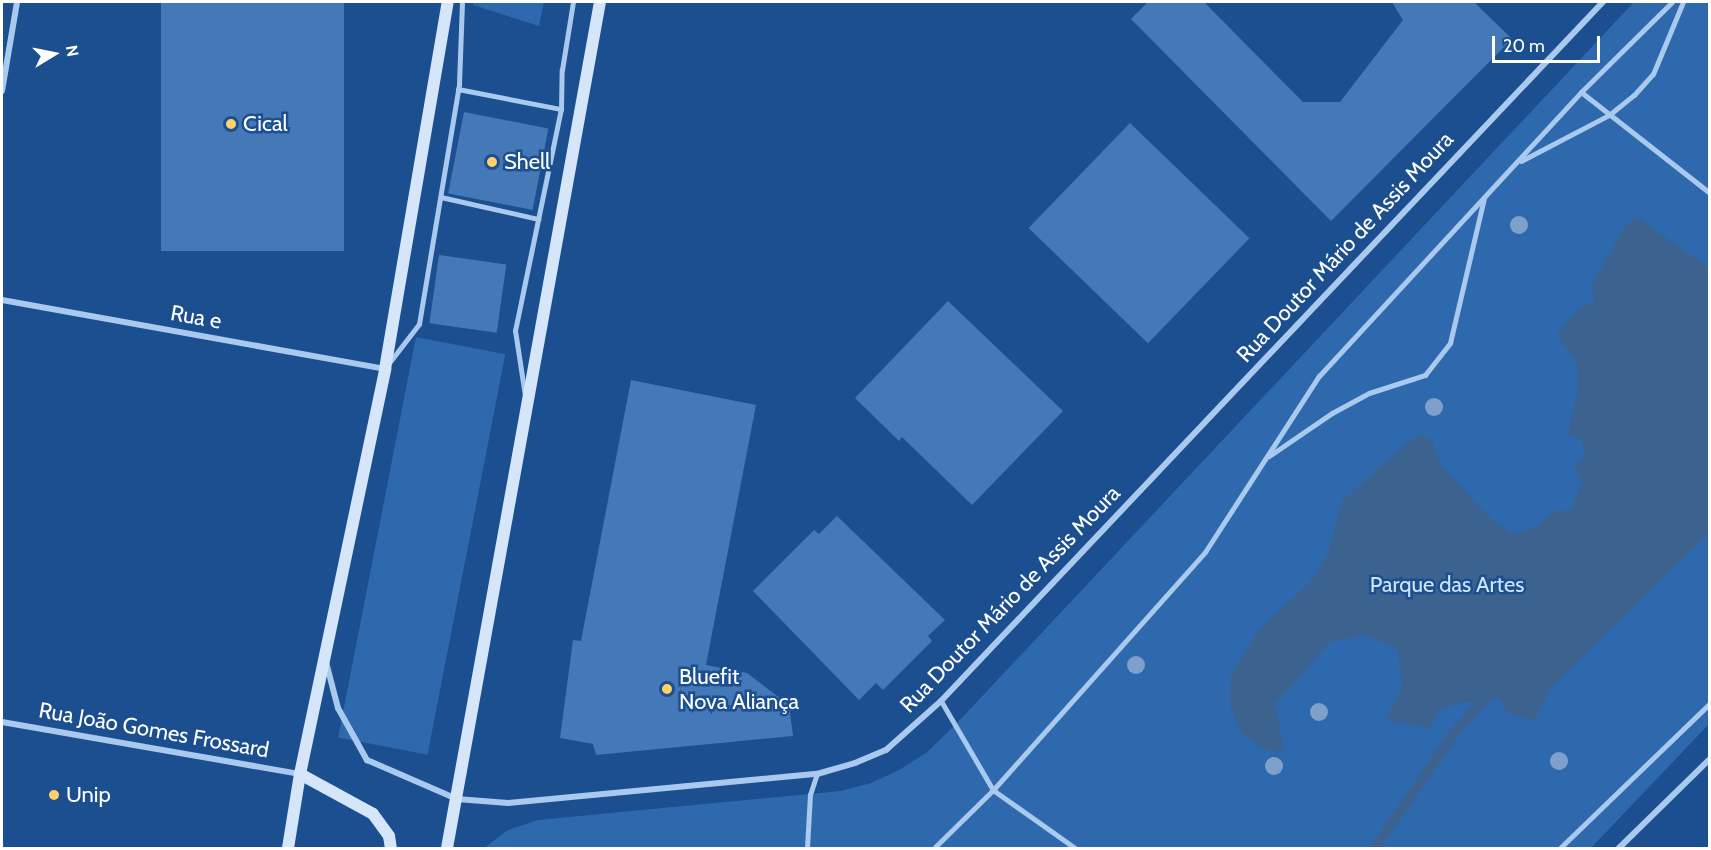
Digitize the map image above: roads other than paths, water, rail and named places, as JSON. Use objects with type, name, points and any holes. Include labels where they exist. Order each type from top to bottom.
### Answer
[{"type":"main road","points":[[288,849],[300,774],[385,369],[448,2]]},
{"type":"main road","points":[[447,849],[600,2]]},
{"type":"main road","points":[[300,774],[373,814],[389,836],[391,849]]},
{"type":"street","points":[[2,91],[17,2]]},
{"type":"street","name":"Rua Doutor Mário de Assis Moura","points":[[325,655],[338,708],[367,760],[457,799],[508,802],[817,774],[855,763],[886,750],[941,701],[1604,2]]},
{"type":"street","points":[[934,849],[993,790],[1205,552],[1318,376],[1581,92],[1672,2]]},
{"type":"street","points":[[1515,164],[1609,115],[1634,95],[1653,74],[1683,2]]},
{"type":"street","points":[[1581,92],[1710,193]]},
{"type":"street","points":[[1265,459],[1332,413],[1369,393],[1425,375],[1450,343],[1485,197]]},
{"type":"street","name":"Rua e","points":[[2,300],[385,369]]},
{"type":"street","points":[[941,701],[993,790],[1075,849]]},
{"type":"street","points":[[1560,849],[1710,703]]},
{"type":"street","name":"Rua João Gomes Frossard","points":[[2,722],[300,774]]},
{"type":"street","points":[[1619,849],[1710,759]]},
{"type":"lane","points":[[385,369],[419,324],[458,89],[462,52],[462,2]]},
{"type":"lane","points":[[527,413],[515,331],[561,109],[562,70],[573,2]]},
{"type":"lane","points":[[458,89],[561,109]]},
{"type":"lane","points":[[441,197],[539,219]]},
{"type":"lane","points":[[807,849],[810,795],[817,774]]},
{"type":"waterway","points":[[1375,848],[1455,732],[1493,690]]},
{"type":"place","name":"Cical","points":[[231,124]]},
{"type":"place","name":"Shell","points":[[492,162]]},
{"type":"place","name":"Bluefit Nova Aliança","points":[[667,689]]},
{"type":"place","name":"Unip","points":[[54,795]]},
{"type":"park label","name":"Parque das Artes","points":[[1447,585]]}]
